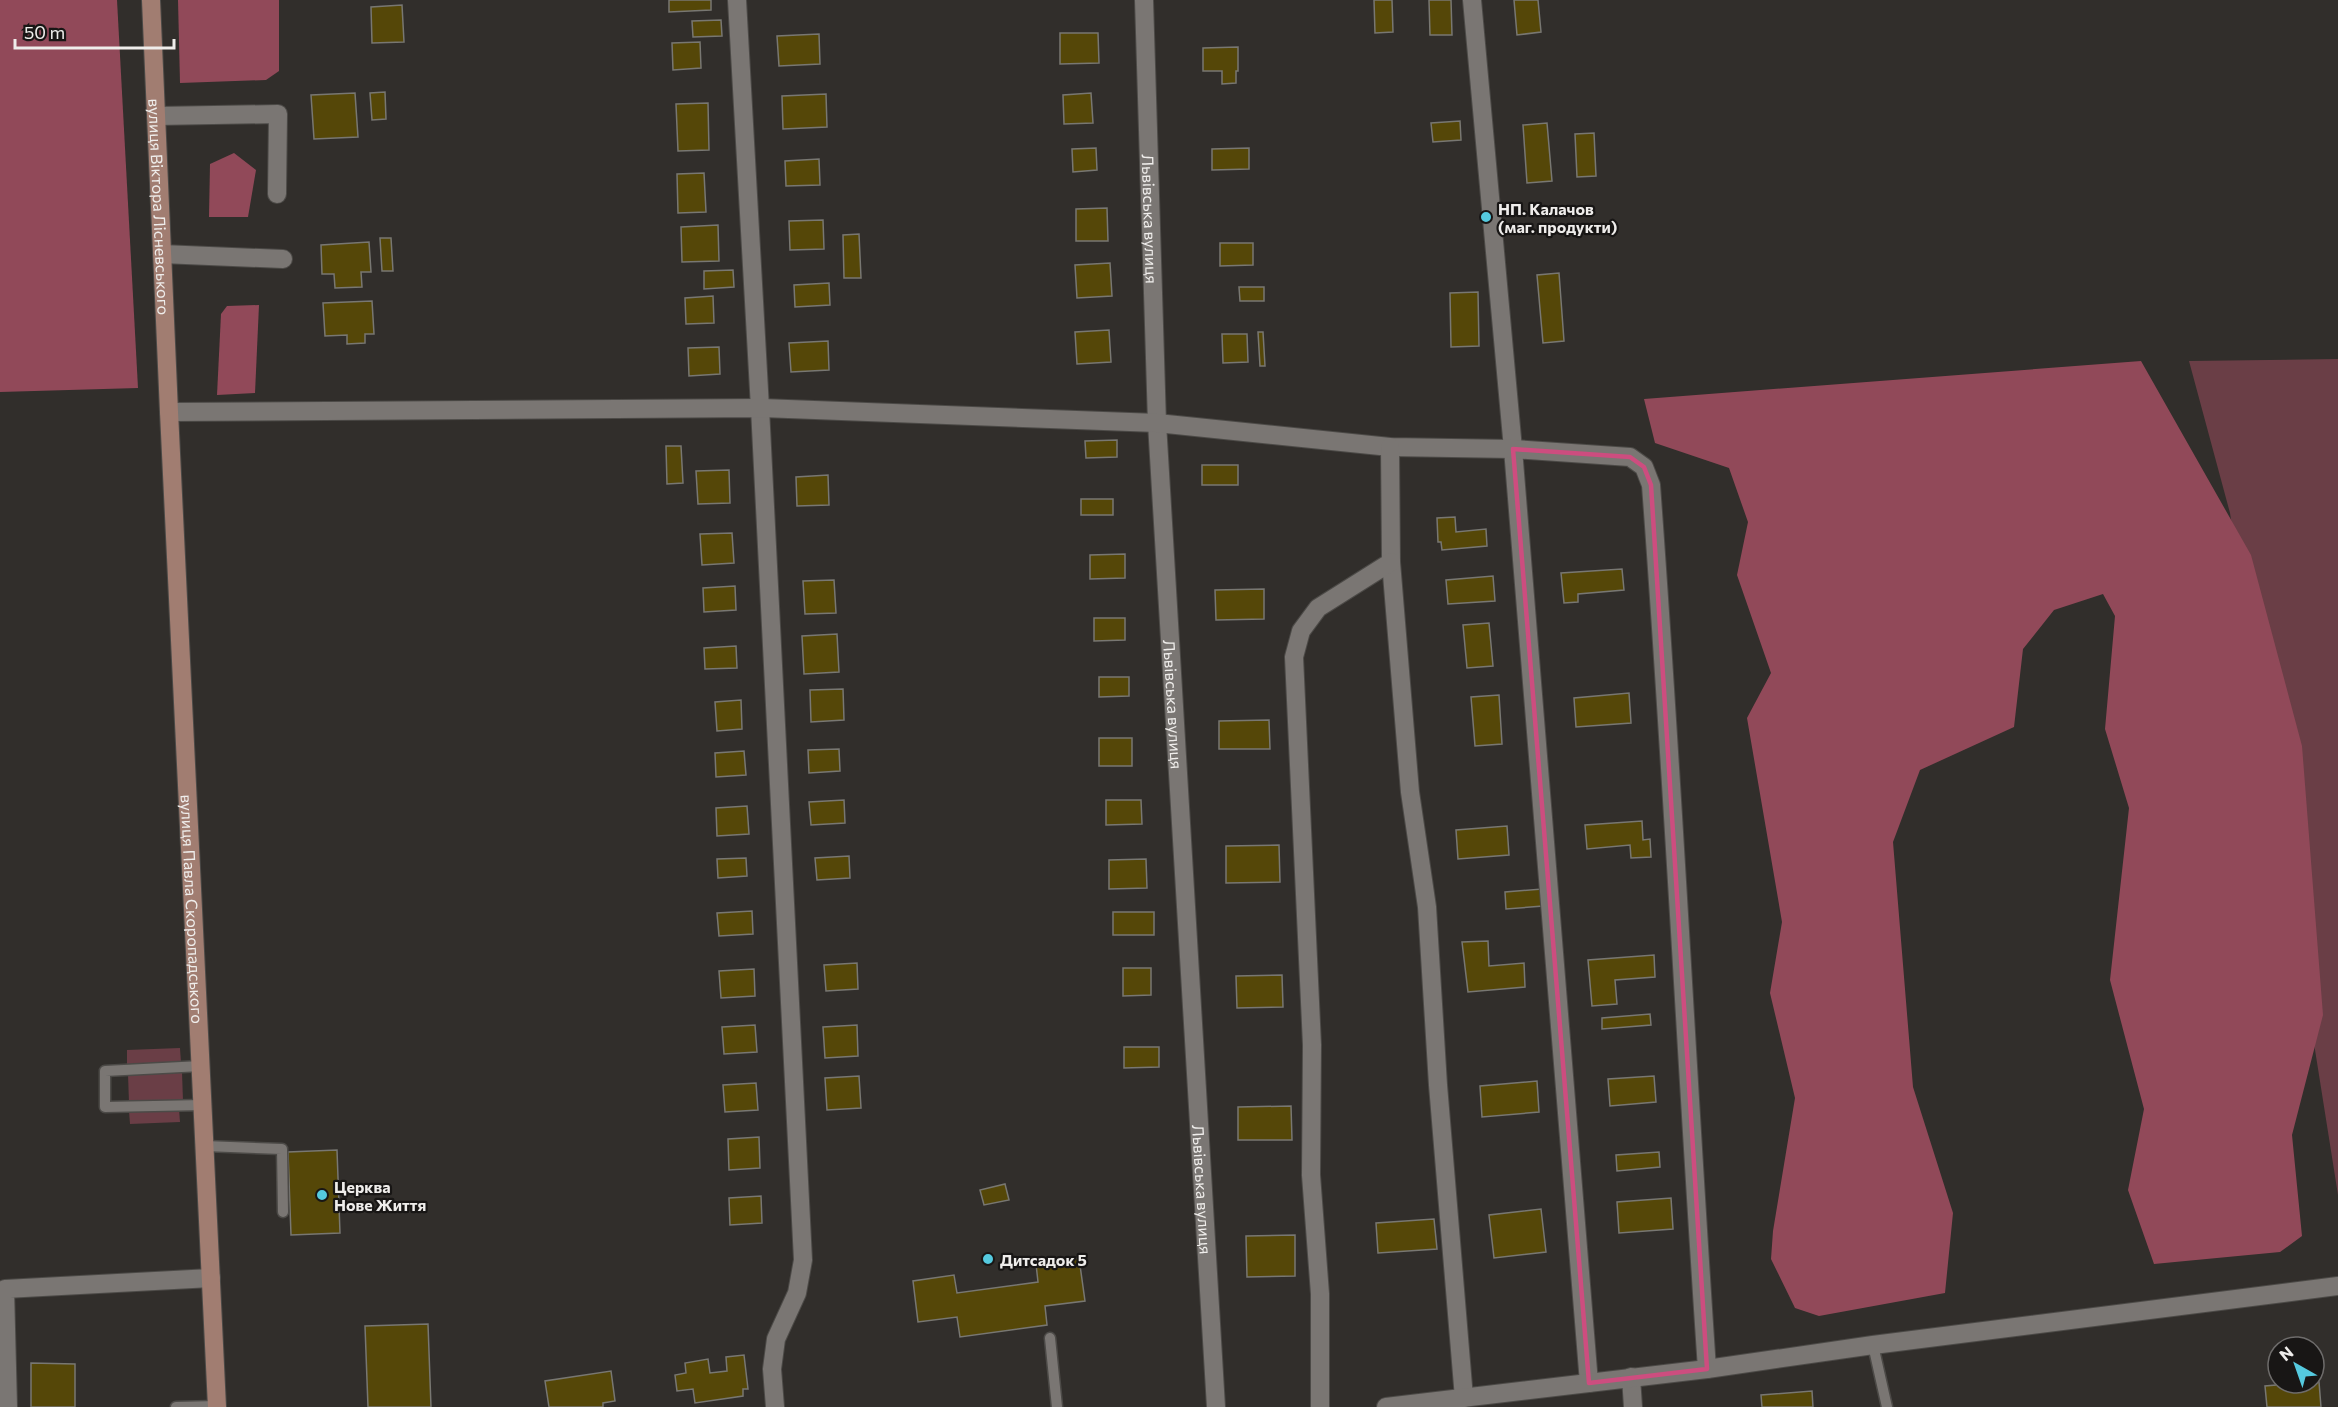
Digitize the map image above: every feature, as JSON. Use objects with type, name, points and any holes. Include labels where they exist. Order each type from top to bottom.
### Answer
[{"type":"street","name":"вулиця Віктора Лісневського","points":[[151,0],[169,412]]},
{"type":"street","points":[[737,0],[803,1260],[797,1293],[776,1339],[772,1369],[775,1407]]},
{"type":"street","name":"Львівська вулиця","points":[[1144,0],[1157,423],[1216,1407]]},
{"type":"street","points":[[1472,0],[1513,449],[1589,1383]]},
{"type":"street","points":[[156,116],[278,114],[277,194]]},
{"type":"street","points":[[162,254],[283,259]]},
{"type":"street","points":[[169,412],[760,408],[1157,423],[1390,447],[1513,449],[1630,457],[1644,467],[1651,485],[1669,732],[1688,1087],[1707,1369]]},
{"type":"street","name":"вулиця Павла Скоропадського","points":[[169,412],[217,1406]]},
{"type":"street","points":[[1390,447],[1391,562],[1410,792],[1427,907],[1438,1085],[1464,1398]]},
{"type":"street","points":[[1320,1407],[1320,1294],[1311,1175],[1312,1046],[1294,657],[1301,631],[1318,608],[1391,562]]},
{"type":"street","points":[[8,1407],[5,1289],[211,1278]]},
{"type":"street","points":[[1386,1407],[1707,1369],[1873,1345],[2338,1286]]},
{"type":"street","points":[[1631,1377],[1633,1407]]},
{"type":"lane","points":[[201,1066],[105,1071],[105,1107],[203,1105]]},
{"type":"lane","points":[[205,1146],[282,1149],[283,1212]]},
{"type":"lane","points":[[1050,1338],[1057,1407]]},
{"type":"lane","points":[[1873,1345],[1887,1407]]},
{"type":"lane","points":[[176,1407],[217,1406]]},
{"type":"highlighted area","points":[[1513,449],[1630,457],[1644,467],[1651,485],[1707,1369],[1589,1383]]},
{"type":"shaded area","points":[[0,0],[117,0],[138,388],[0,392]]},
{"type":"shaded area","points":[[178,0],[279,0],[279,71],[266,80],[180,83]]},
{"type":"shaded area","points":[[234,153],[256,170],[248,217],[209,217],[210,164]]},
{"type":"shaded area","points":[[259,305],[255,393],[217,395],[221,314],[227,306]]},
{"type":"shaded area","points":[[2338,359],[2338,1195],[2230,513],[2189,361]]},
{"type":"shaded area","points":[[2141,361],[2251,555],[2302,746],[2323,1015],[2292,1135],[2302,1236],[2280,1252],[2154,1264],[2128,1190],[2144,1109],[2110,980],[2129,808],[2105,729],[2115,616],[2103,594],[2054,610],[2023,649],[2014,727],[1920,770],[1893,842],[1913,1087],[1953,1213],[1945,1293],[1819,1316],[1795,1308],[1771,1259],[1773,1231],[1795,1098],[1770,993],[1782,922],[1747,718],[1771,673],[1737,575],[1748,522],[1729,468],[1655,443],[1644,399]]},
{"type":"shaded area","points":[[180,1048],[181,1063],[127,1066],[127,1050]]},
{"type":"shaded area","points":[[182,1072],[183,1101],[129,1103],[128,1074]]},
{"type":"shaded area","points":[[179,1109],[180,1122],[130,1124],[129,1111]]},
{"type":"building","points":[[669,0],[711,0],[711,10],[669,12]]},
{"type":"building","points":[[1374,0],[1392,0],[1393,32],[1375,33]]},
{"type":"building","points":[[1429,0],[1451,0],[1452,35],[1430,35]]},
{"type":"building","points":[[1514,0],[1538,0],[1541,32],[1517,35]]},
{"type":"building","points":[[402,5],[404,42],[372,43],[371,7]]},
{"type":"building","points":[[721,20],[722,36],[693,37],[692,21]]},
{"type":"building","points":[[1060,33],[1098,33],[1099,63],[1060,64]]},
{"type":"building","points":[[819,34],[820,64],[779,66],[777,36]]},
{"type":"building","points":[[700,42],[701,68],[673,70],[672,43]]},
{"type":"building","points":[[1238,47],[1236,83],[1222,84],[1222,71],[1203,71],[1203,48]]},
{"type":"building","points":[[385,92],[386,119],[372,120],[370,93]]},
{"type":"building","points":[[355,93],[358,137],[314,139],[311,95]]},
{"type":"building","points":[[1091,93],[1093,123],[1064,124],[1063,95]]},
{"type":"building","points":[[826,94],[827,127],[783,129],[782,96]]},
{"type":"building","points":[[708,103],[709,150],[678,151],[676,104]]},
{"type":"building","points":[[1460,121],[1461,140],[1433,142],[1431,123]]},
{"type":"building","points":[[1547,123],[1552,181],[1527,183],[1523,125]]},
{"type":"building","points":[[1594,133],[1596,176],[1577,177],[1575,134]]},
{"type":"building","points":[[1096,148],[1097,170],[1073,172],[1072,149]]},
{"type":"building","points":[[1249,148],[1249,169],[1212,170],[1212,149]]},
{"type":"building","points":[[819,159],[820,185],[786,186],[785,161]]},
{"type":"building","points":[[704,173],[706,212],[678,213],[677,174]]},
{"type":"building","points":[[1107,208],[1108,241],[1076,241],[1076,209]]},
{"type":"building","points":[[823,220],[824,249],[790,250],[789,221]]},
{"type":"building","points":[[718,225],[719,261],[682,262],[681,227]]},
{"type":"building","points":[[859,234],[861,278],[844,278],[843,235]]},
{"type":"building","points":[[380,238],[391,238],[393,271],[382,271]]},
{"type":"building","points":[[369,242],[371,272],[361,272],[362,287],[335,288],[334,274],[322,274],[321,245]]},
{"type":"building","points":[[1220,243],[1253,243],[1253,265],[1220,266]]},
{"type":"building","points":[[1110,263],[1112,296],[1077,298],[1075,265]]},
{"type":"building","points":[[733,270],[734,287],[704,289],[704,271]]},
{"type":"building","points":[[1559,273],[1564,341],[1543,343],[1537,275]]},
{"type":"building","points":[[829,283],[830,305],[795,307],[794,285]]},
{"type":"building","points":[[1239,287],[1264,287],[1264,301],[1240,301]]},
{"type":"building","points":[[1478,292],[1479,346],[1451,347],[1450,293]]},
{"type":"building","points":[[713,296],[714,323],[686,324],[685,298]]},
{"type":"building","points":[[372,301],[374,334],[365,334],[365,343],[347,344],[347,335],[325,336],[323,303]]},
{"type":"building","points":[[1109,330],[1111,362],[1077,364],[1075,332]]},
{"type":"building","points":[[1258,332],[1263,332],[1265,366],[1260,366]]},
{"type":"building","points":[[1222,334],[1247,334],[1248,362],[1223,363]]},
{"type":"building","points":[[828,341],[829,370],[791,372],[789,343]]},
{"type":"building","points":[[719,347],[720,374],[689,376],[688,348]]},
{"type":"building","points":[[1117,440],[1117,457],[1086,458],[1085,441]]},
{"type":"building","points":[[666,446],[681,446],[683,483],[667,484]]},
{"type":"building","points":[[1202,465],[1238,465],[1238,485],[1202,485]]},
{"type":"building","points":[[729,470],[730,503],[698,504],[696,471]]},
{"type":"building","points":[[828,475],[829,505],[797,506],[796,477]]},
{"type":"building","points":[[1081,499],[1113,499],[1113,515],[1081,515]]},
{"type":"building","points":[[1455,517],[1456,532],[1486,529],[1487,546],[1442,550],[1441,542],[1438,542],[1437,518]]},
{"type":"building","points":[[732,533],[734,563],[702,565],[700,534]]},
{"type":"building","points":[[1125,554],[1125,578],[1090,579],[1090,555]]},
{"type":"building","points":[[1622,569],[1624,590],[1578,594],[1578,602],[1564,603],[1561,573]]},
{"type":"building","points":[[1493,576],[1495,601],[1448,604],[1446,580]]},
{"type":"building","points":[[834,580],[836,613],[805,614],[803,581]]},
{"type":"building","points":[[735,586],[736,610],[704,612],[703,588]]},
{"type":"building","points":[[1264,589],[1264,619],[1216,620],[1215,590]]},
{"type":"building","points":[[1094,618],[1125,618],[1125,640],[1094,641]]},
{"type":"building","points":[[1489,623],[1493,666],[1467,668],[1463,625]]},
{"type":"building","points":[[837,634],[839,672],[804,674],[802,636]]},
{"type":"building","points":[[736,646],[737,668],[705,669],[704,648]]},
{"type":"building","points":[[1099,677],[1129,677],[1129,696],[1099,697]]},
{"type":"building","points":[[843,689],[844,720],[811,722],[810,690]]},
{"type":"building","points":[[1629,693],[1631,723],[1576,727],[1574,698]]},
{"type":"building","points":[[1499,695],[1502,744],[1475,746],[1471,697]]},
{"type":"building","points":[[741,700],[742,729],[717,731],[715,702]]},
{"type":"building","points":[[1269,720],[1270,749],[1219,749],[1219,721]]},
{"type":"building","points":[[1099,738],[1132,738],[1132,766],[1099,766]]},
{"type":"building","points":[[839,749],[840,771],[809,773],[808,750]]},
{"type":"building","points":[[744,751],[746,775],[716,777],[715,753]]},
{"type":"building","points":[[844,800],[845,823],[811,825],[809,802]]},
{"type":"building","points":[[1106,800],[1141,800],[1142,824],[1106,825]]},
{"type":"building","points":[[747,806],[749,834],[717,836],[716,808]]},
{"type":"building","points":[[1642,821],[1643,840],[1650,839],[1651,857],[1631,858],[1630,845],[1587,849],[1585,825]]},
{"type":"building","points":[[1507,826],[1509,855],[1458,859],[1456,830]]},
{"type":"building","points":[[1279,845],[1280,882],[1226,883],[1226,846]]},
{"type":"building","points":[[849,856],[850,878],[817,880],[815,858]]},
{"type":"building","points":[[746,858],[747,876],[718,878],[717,859]]},
{"type":"building","points":[[1146,859],[1147,888],[1109,889],[1109,860]]},
{"type":"building","points":[[1542,889],[1543,906],[1506,909],[1505,892]]},
{"type":"building","points":[[752,911],[753,934],[719,936],[717,913]]},
{"type":"building","points":[[1113,912],[1154,912],[1154,935],[1113,935]]},
{"type":"building","points":[[1488,941],[1489,966],[1524,963],[1525,987],[1468,992],[1462,942]]},
{"type":"building","points":[[1654,955],[1655,977],[1615,980],[1617,1004],[1592,1006],[1588,960]]},
{"type":"building","points":[[857,963],[858,989],[826,991],[824,965]]},
{"type":"building","points":[[1123,968],[1151,968],[1151,995],[1123,996]]},
{"type":"building","points":[[754,969],[755,996],[721,998],[719,971]]},
{"type":"building","points":[[1282,975],[1283,1007],[1237,1008],[1236,976]]},
{"type":"building","points":[[1650,1014],[1651,1025],[1602,1029],[1602,1018]]},
{"type":"building","points":[[755,1025],[757,1052],[724,1054],[722,1027]]},
{"type":"building","points":[[857,1025],[858,1056],[825,1058],[823,1027]]},
{"type":"building","points":[[1124,1047],[1159,1047],[1159,1067],[1124,1068]]},
{"type":"building","points":[[859,1076],[861,1108],[827,1110],[825,1078]]},
{"type":"building","points":[[1654,1076],[1656,1102],[1610,1106],[1608,1079]]},
{"type":"building","points":[[1537,1081],[1539,1112],[1482,1117],[1480,1086]]},
{"type":"building","points":[[756,1083],[758,1110],[725,1112],[723,1085]]},
{"type":"building","points":[[1291,1106],[1292,1140],[1238,1140],[1238,1107]]},
{"type":"building","points":[[759,1137],[760,1168],[729,1170],[728,1139]]},
{"type":"building","points":[[337,1150],[340,1233],[291,1235],[288,1152]]},
{"type":"building","points":[[1659,1152],[1660,1167],[1617,1171],[1616,1155]]},
{"type":"building","points":[[1005,1184],[1009,1200],[984,1205],[980,1190]]},
{"type":"building","points":[[761,1196],[762,1223],[730,1225],[729,1198]]},
{"type":"building","points":[[1671,1198],[1673,1229],[1619,1233],[1617,1202]]},
{"type":"building","points":[[1541,1209],[1546,1252],[1494,1258],[1489,1215]]},
{"type":"building","points":[[1434,1219],[1437,1249],[1378,1253],[1376,1223]]},
{"type":"building","points":[[1295,1235],[1295,1276],[1247,1277],[1246,1236]]},
{"type":"building","points":[[1079,1258],[1085,1301],[1045,1306],[1047,1325],[960,1337],[957,1317],[918,1322],[913,1281],[954,1275],[957,1293],[1038,1282],[1036,1264]]},
{"type":"building","points":[[428,1324],[431,1407],[368,1407],[365,1326]]},
{"type":"building","points":[[744,1355],[748,1389],[743,1389],[743,1396],[695,1403],[693,1389],[677,1391],[675,1375],[686,1373],[685,1363],[708,1359],[710,1373],[727,1371],[726,1357]]},
{"type":"building","points":[[31,1363],[75,1364],[75,1407],[31,1407]]},
{"type":"building","points":[[611,1371],[615,1401],[603,1403],[603,1407],[549,1407],[545,1381]]},
{"type":"building","points":[[2265,1386],[2266,1395],[2320,1395],[2321,1407],[2267,1407]]},
{"type":"building","points":[[1812,1391],[1813,1407],[1762,1407],[1761,1395]]},
{"type":"place","name":"НП. Калачов (маг. продукти)","points":[[1486,217]]},
{"type":"place","name":"Церква Нове Життя","points":[[322,1195]]},
{"type":"place","name":"Дитсадок 5","points":[[988,1259]]}]
